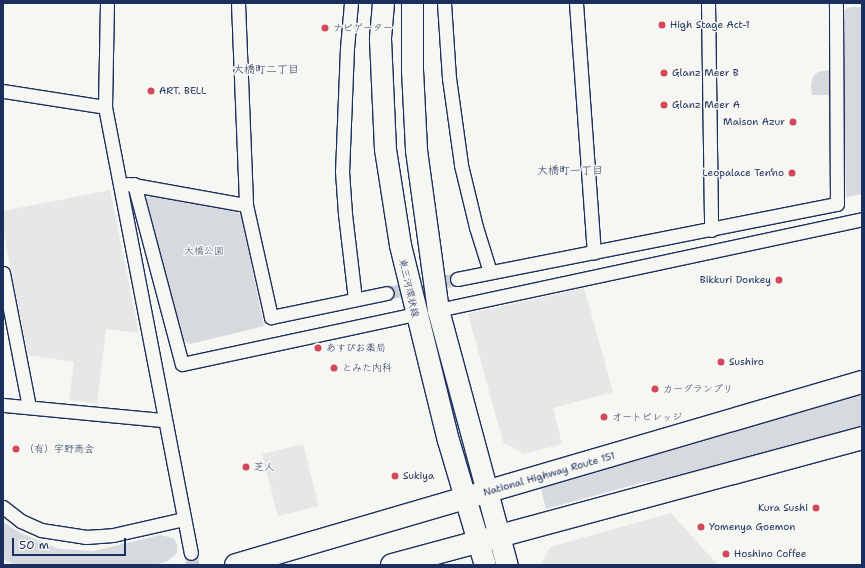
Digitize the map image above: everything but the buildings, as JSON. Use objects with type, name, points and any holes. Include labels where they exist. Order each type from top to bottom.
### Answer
[{"type":"highway","name":"National Highway Route 151","points":[[236,565],[862,382]]},
{"type":"highway","points":[[392,565],[862,438]]},
{"type":"main road","name":"東三河環状線","points":[[383,3],[380,39],[385,150],[400,245],[415,314],[464,498],[488,539],[507,565]]},
{"type":"main road","name":"東三河環状線","points":[[412,3],[412,70],[416,150],[438,310],[486,492],[488,539],[485,565]]},
{"type":"street","points":[[107,3],[105,107],[163,420],[191,553]]},
{"type":"street","points":[[238,3],[246,204],[271,317],[387,293]]},
{"type":"street","points":[[351,3],[347,48],[342,171],[344,214],[355,299]]},
{"type":"street","points":[[444,3],[449,78],[461,165],[476,227],[490,272]]},
{"type":"street","points":[[576,3],[594,252]]},
{"type":"street","points":[[708,3],[711,230]]},
{"type":"street","points":[[457,279],[837,204],[836,3]]},
{"type":"street","points":[[3,92],[105,107]]},
{"type":"street","points":[[120,184],[134,184],[246,204]]},
{"type":"street","points":[[134,184],[182,364],[415,314]]},
{"type":"street","points":[[438,310],[862,219]]},
{"type":"street","points":[[3,273],[29,407]]},
{"type":"street","points":[[3,405],[163,420]]},
{"type":"street","points":[[3,507],[21,521],[41,530],[86,537],[113,535],[184,519]]},
{"type":"shaded area","points":[[110,190],[139,333],[106,329],[97,404],[69,400],[74,362],[28,355],[3,230],[3,211]]},
{"type":"shaded area","points":[[584,288],[613,392],[553,408],[562,444],[524,454],[503,442],[468,314]]},
{"type":"shaded area","points":[[303,444],[318,506],[278,516],[262,454]]},
{"type":"shaded area","points":[[671,513],[718,565],[541,565],[550,547]]},
{"type":"green space","points":[[851,7],[862,7],[862,194],[846,197],[843,10]]},
{"type":"green space","points":[[830,70],[830,95],[812,95],[811,84],[814,75],[818,72]]},
{"type":"green space","name":"大橋公園","points":[[152,193],[234,209],[241,215],[264,326],[190,344],[181,339],[145,200]]},
{"type":"green space","points":[[862,393],[862,429],[705,471],[640,483],[546,509],[540,485]]},
{"type":"green space","points":[[3,522],[20,533],[59,549],[94,551],[160,535],[173,538],[177,544],[177,553],[168,561],[156,565],[15,565],[3,559]]},
{"type":"tunnel","points":[[387,293],[457,279]]},
{"type":"tunnel","points":[[191,553],[193,565]]},
{"type":"place","name":"High Stage Act-1","points":[[662,25]]},
{"type":"place","name":"ナビゲーター","points":[[325,28]]},
{"type":"place","name":"Glanz Meer B","points":[[664,73]]},
{"type":"place","name":"ART. BELL","points":[[151,91]]},
{"type":"place","name":"Glanz Meer A","points":[[664,105]]},
{"type":"place","name":"Maison Azur","points":[[793,122]]},
{"type":"place","name":"Leopalace Ten’no","points":[[792,173]]},
{"type":"place","name":"Bikkuri Donkey","points":[[779,280]]},
{"type":"place","name":"あすぴお薬局","points":[[318,348]]},
{"type":"place","name":"Sushiro","points":[[721,362]]},
{"type":"place","name":"とみた内科","points":[[334,368]]},
{"type":"place","name":"カーグランプリ","points":[[655,389]]},
{"type":"place","name":"オートビレッジ","points":[[604,417]]},
{"type":"place","name":"（有）宇野商会","points":[[16,449]]},
{"type":"place","name":"芝人","points":[[246,467]]},
{"type":"place","name":"Sukiya","points":[[395,476]]},
{"type":"place","name":"Kura Sushi","points":[[816,508]]},
{"type":"place","name":"Yomenya Goemon","points":[[701,527]]},
{"type":"place","name":"Hoshino Coffee","points":[[726,554]]},
{"type":"district","name":"大橋町二丁目","points":[[266,70]]},
{"type":"district","name":"大橋町一丁目","points":[[570,171]]}]
